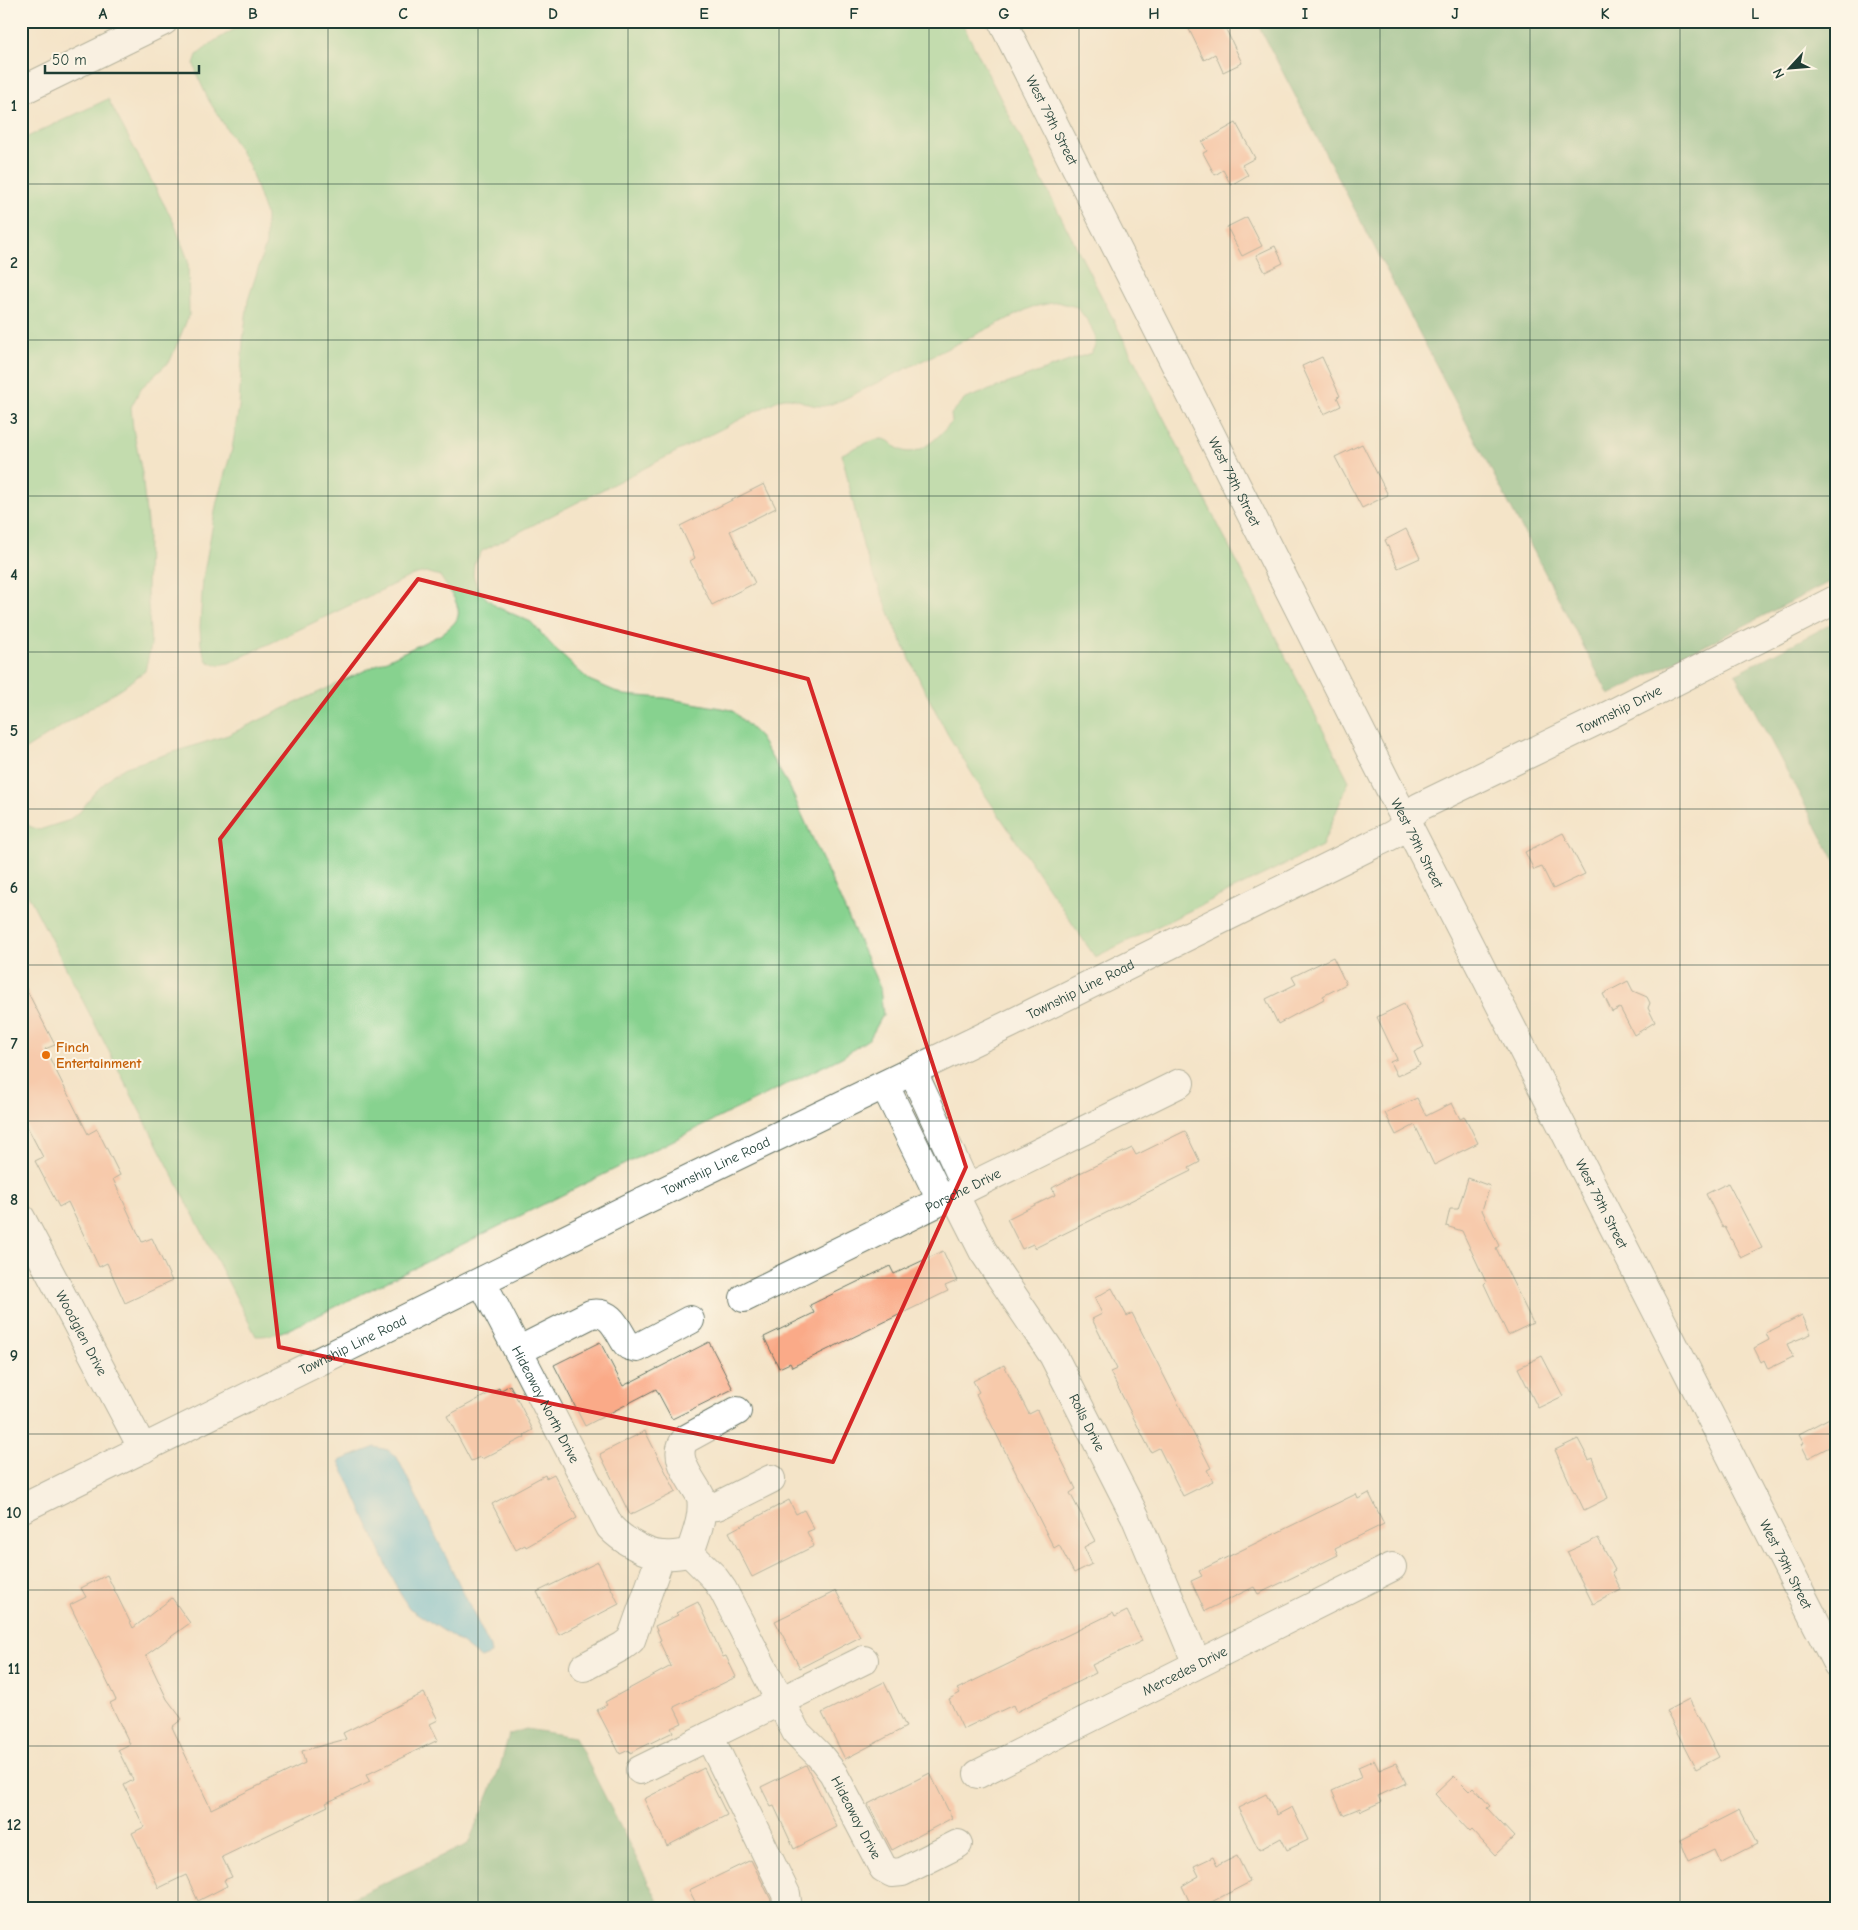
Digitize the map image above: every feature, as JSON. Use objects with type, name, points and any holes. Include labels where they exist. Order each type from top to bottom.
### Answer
[{"type":"street","points":[[21,91],[164,21]]},
{"type":"street","name":"West 79th Street","points":[[1002,21],[1406,821],[1837,1664]]},
{"type":"street","name":"Towmship Drive","points":[[1406,821],[1419,807],[1603,718],[1837,599]]},
{"type":"street","name":"Township Line Road","points":[[21,1508],[641,1202],[913,1072],[1395,833],[1404,826],[1406,821]]},
{"type":"street","name":"Rolls Drive","points":[[913,1072],[954,1194]]},
{"type":"street","name":"Porsche Drive","points":[[744,1298],[1180,1083]]},
{"type":"street","name":"Rolls Drive","points":[[884,1086],[954,1194],[983,1251],[1053,1355],[1135,1516],[1197,1664]]},
{"type":"street","name":"Woodglen Drive","points":[[21,1218],[143,1448]]},
{"type":"street","name":"Hideaway North Drive","points":[[482,1282],[610,1527],[629,1543],[660,1555]]},
{"type":"street","points":[[518,1351],[598,1312],[608,1316],[629,1346],[637,1348],[690,1320]]},
{"type":"street","points":[[584,1667],[630,1640],[660,1555],[690,1553],[702,1514],[702,1507],[701,1497],[679,1456],[681,1444],[736,1410]]},
{"type":"street","points":[[702,1507],[717,1506],[771,1479]]},
{"type":"street","name":"Hideaway Drive","points":[[690,1553],[713,1576],[723,1590],[796,1732],[819,1755],[832,1773],[883,1868],[892,1873],[902,1872],[958,1844]]},
{"type":"street","name":"Mercedes Drive","points":[[978,1774],[1392,1566]]},
{"type":"street","points":[[640,1770],[864,1660]]},
{"type":"street","points":[[709,1736],[786,1894],[788,1909]]},
{"type":"highlighted area","points":[[418,579],[808,679],[966,1167],[833,1462],[279,1347],[220,839]]},
{"type":"green space","points":[[248,21],[961,21],[1349,781],[1322,846],[1095,957],[986,796],[948,735],[895,627],[864,550],[842,454],[877,439],[887,440],[901,450],[915,451],[936,439],[952,422],[951,414],[965,399],[1091,353],[1095,346],[1095,335],[1077,307],[1057,302],[1032,307],[829,405],[816,406],[791,398],[780,399],[482,551],[474,564],[473,575],[477,587],[485,597],[497,607],[531,622],[558,652],[589,680],[624,695],[665,698],[732,710],[758,735],[790,788],[880,988],[883,1015],[870,1038],[842,1057],[295,1327],[272,1335],[256,1336],[21,881],[21,816],[29,826],[39,830],[67,821],[80,812],[94,793],[113,775],[126,767],[228,735],[440,635],[458,617],[457,605],[440,576],[426,572],[413,575],[229,663],[216,665],[207,661],[201,645],[200,627],[203,578],[217,501],[232,449],[239,407],[243,341],[248,300],[266,244],[266,216],[249,165],[208,99],[194,64],[197,55],[213,42]]},
{"type":"green space","points":[[1256,21],[1837,21],[1837,578],[1609,695]]},
{"type":"green space","points":[[108,99],[174,223],[188,260],[189,315],[170,361],[141,388],[131,407],[133,429],[142,473],[148,532],[147,591],[151,645],[145,671],[122,688],[21,752],[21,140]]},
{"type":"green space","points":[[1837,621],[1837,865],[1735,674]]},
{"type":"green space","points":[[526,1729],[575,1737],[662,1909],[328,1909],[468,1844],[500,1767],[509,1734]]},
{"type":"water","points":[[375,1447],[388,1450],[398,1459],[490,1647],[491,1654],[481,1658],[409,1608],[398,1590],[339,1461]]},
{"type":"building","points":[[1185,21],[1222,21],[1242,63],[1223,72],[1215,54],[1204,60]]},
{"type":"building","points":[[1236,123],[1255,158],[1242,165],[1248,175],[1231,185],[1223,170],[1215,175],[1203,153],[1207,151],[1202,142]]},
{"type":"building","points":[[1247,217],[1262,246],[1242,256],[1227,227]]},
{"type":"building","points":[[1275,246],[1283,263],[1265,272],[1256,255]]},
{"type":"building","points":[[1322,357],[1340,396],[1337,397],[1341,406],[1324,414],[1302,366]]},
{"type":"building","points":[[1362,444],[1388,495],[1362,508],[1335,457]]},
{"type":"building","points":[[764,484],[776,508],[730,531],[755,583],[712,605],[690,561],[695,558],[680,526]]},
{"type":"building","points":[[1406,529],[1420,558],[1398,568],[1385,540]]},
{"type":"building","points":[[1563,833],[1585,874],[1553,889],[1542,867],[1534,870],[1525,852]]},
{"type":"building","points":[[1333,957],[1346,984],[1323,996],[1324,999],[1278,1024],[1266,999],[1296,984],[1292,977]]},
{"type":"building","points":[[21,979],[55,1045],[45,1049],[88,1134],[97,1129],[120,1175],[113,1179],[142,1242],[152,1238],[172,1281],[125,1303],[107,1263],[99,1267],[68,1202],[59,1207],[35,1161],[43,1157],[21,1115]]},
{"type":"building","points":[[1628,981],[1633,991],[1647,997],[1650,1003],[1648,1008],[1655,1022],[1634,1035],[1620,1008],[1612,1012],[1603,994]]},
{"type":"building","points":[[1404,1004],[1424,1047],[1414,1052],[1420,1065],[1397,1076],[1390,1062],[1397,1059],[1377,1017]]},
{"type":"building","points":[[1417,1098],[1426,1116],[1452,1103],[1460,1119],[1465,1117],[1478,1143],[1434,1165],[1415,1125],[1396,1135],[1385,1113]]},
{"type":"building","points":[[1185,1131],[1200,1162],[1189,1168],[1191,1171],[1035,1248],[1033,1244],[1022,1249],[1007,1219],[1055,1195],[1052,1188],[1080,1173],[1132,1148],[1136,1155]]},
{"type":"building","points":[[1468,1178],[1490,1186],[1482,1210],[1499,1246],[1496,1248],[1533,1323],[1508,1335],[1462,1231],[1446,1226],[1450,1209],[1458,1209]]},
{"type":"building","points":[[1728,1183],[1762,1248],[1741,1258],[1706,1194]]},
{"type":"building","points":[[943,1251],[957,1281],[945,1286],[948,1291],[792,1367],[790,1363],[779,1368],[764,1337],[814,1313],[810,1305],[890,1266],[894,1274]]},
{"type":"building","points":[[1112,1288],[1127,1316],[1132,1313],[1211,1468],[1207,1470],[1213,1481],[1183,1496],[1159,1448],[1151,1452],[1110,1372],[1117,1369],[1092,1319],[1102,1314],[1095,1298]]},
{"type":"building","points":[[1802,1315],[1811,1334],[1787,1344],[1793,1357],[1768,1369],[1764,1360],[1761,1362],[1754,1348],[1769,1340],[1766,1333]]},
{"type":"building","points":[[600,1342],[623,1386],[709,1342],[733,1389],[672,1419],[656,1389],[585,1426],[554,1365]]},
{"type":"building","points":[[1542,1356],[1563,1396],[1538,1408],[1518,1368]]},
{"type":"building","points":[[1004,1365],[1029,1414],[1037,1410],[1076,1489],[1070,1493],[1095,1541],[1084,1547],[1092,1564],[1074,1573],[1059,1545],[1054,1548],[976,1394],[979,1392],[973,1381]]},
{"type":"building","points":[[510,1385],[533,1430],[524,1435],[525,1437],[482,1459],[480,1457],[471,1461],[447,1416],[499,1388],[500,1391]]},
{"type":"building","points":[[1837,1414],[1837,1443],[1808,1458],[1801,1444],[1804,1443],[1799,1434]]},
{"type":"building","points":[[645,1431],[676,1492],[630,1515],[600,1454]]},
{"type":"building","points":[[1578,1439],[1589,1460],[1592,1458],[1608,1498],[1584,1510],[1555,1450]]},
{"type":"building","points":[[554,1474],[577,1518],[526,1547],[525,1545],[516,1550],[492,1504],[545,1475],[546,1478]]},
{"type":"building","points":[[1369,1493],[1384,1524],[1335,1548],[1338,1555],[1310,1569],[1258,1594],[1254,1587],[1205,1611],[1191,1581],[1202,1576],[1199,1571],[1356,1494],[1358,1499]]},
{"type":"building","points":[[789,1500],[796,1514],[804,1510],[814,1529],[807,1532],[814,1546],[752,1577],[729,1532]]},
{"type":"building","points":[[1598,1538],[1615,1570],[1612,1572],[1621,1590],[1593,1604],[1567,1552]]},
{"type":"building","points":[[598,1562],[619,1604],[559,1635],[537,1592]]},
{"type":"building","points":[[107,1575],[133,1628],[172,1598],[190,1623],[146,1655],[167,1699],[182,1719],[172,1727],[211,1809],[305,1763],[302,1751],[346,1739],[343,1733],[424,1693],[438,1720],[430,1724],[438,1740],[366,1775],[370,1782],[326,1803],[328,1806],[222,1857],[232,1877],[224,1880],[227,1886],[198,1901],[186,1875],[159,1888],[132,1833],[144,1827],[124,1785],[133,1780],[118,1750],[130,1744],[110,1703],[116,1700],[70,1605],[86,1597],[81,1588]]},
{"type":"building","points":[[836,1591],[860,1637],[800,1668],[775,1621]]},
{"type":"building","points":[[698,1602],[723,1657],[726,1656],[736,1677],[674,1707],[682,1723],[671,1728],[673,1732],[630,1753],[629,1750],[620,1754],[597,1710],[607,1705],[605,1702],[671,1666],[659,1641],[661,1640],[655,1626],[678,1615],[676,1613]]},
{"type":"building","points":[[1127,1611],[1142,1641],[1092,1665],[1096,1673],[1016,1712],[1013,1705],[963,1729],[949,1699],[960,1693],[957,1689],[1113,1613],[1115,1617]]},
{"type":"building","points":[[884,1682],[906,1727],[845,1759],[822,1713]]},
{"type":"building","points":[[1689,1699],[1719,1757],[1696,1769],[1666,1711]]},
{"type":"building","points":[[1374,1760],[1379,1770],[1396,1763],[1406,1783],[1378,1796],[1381,1802],[1361,1811],[1360,1808],[1343,1815],[1332,1791],[1362,1777],[1358,1767]]},
{"type":"building","points":[[806,1765],[837,1827],[794,1849],[774,1806],[771,1807],[761,1787]]},
{"type":"building","points":[[704,1768],[727,1815],[667,1846],[644,1799]]},
{"type":"building","points":[[930,1773],[952,1818],[892,1850],[868,1804]]},
{"type":"building","points":[[1454,1776],[1469,1791],[1473,1787],[1490,1806],[1487,1808],[1514,1837],[1495,1855],[1472,1830],[1470,1832],[1435,1794]]},
{"type":"building","points":[[1266,1794],[1277,1815],[1292,1807],[1308,1840],[1287,1850],[1281,1838],[1259,1850],[1238,1808]]},
{"type":"building","points":[[1739,1810],[1757,1844],[1720,1863],[1714,1850],[1689,1862],[1680,1840]]},
{"type":"building","points":[[1237,1856],[1250,1882],[1198,1909],[1193,1909],[1182,1886],[1199,1876],[1194,1866],[1213,1857],[1217,1866]]},
{"type":"building","points":[[751,1860],[771,1900],[772,1909],[699,1909],[689,1890]]},
{"type":"place","name":"Finch Entertainment","points":[[46,1055]]}]
